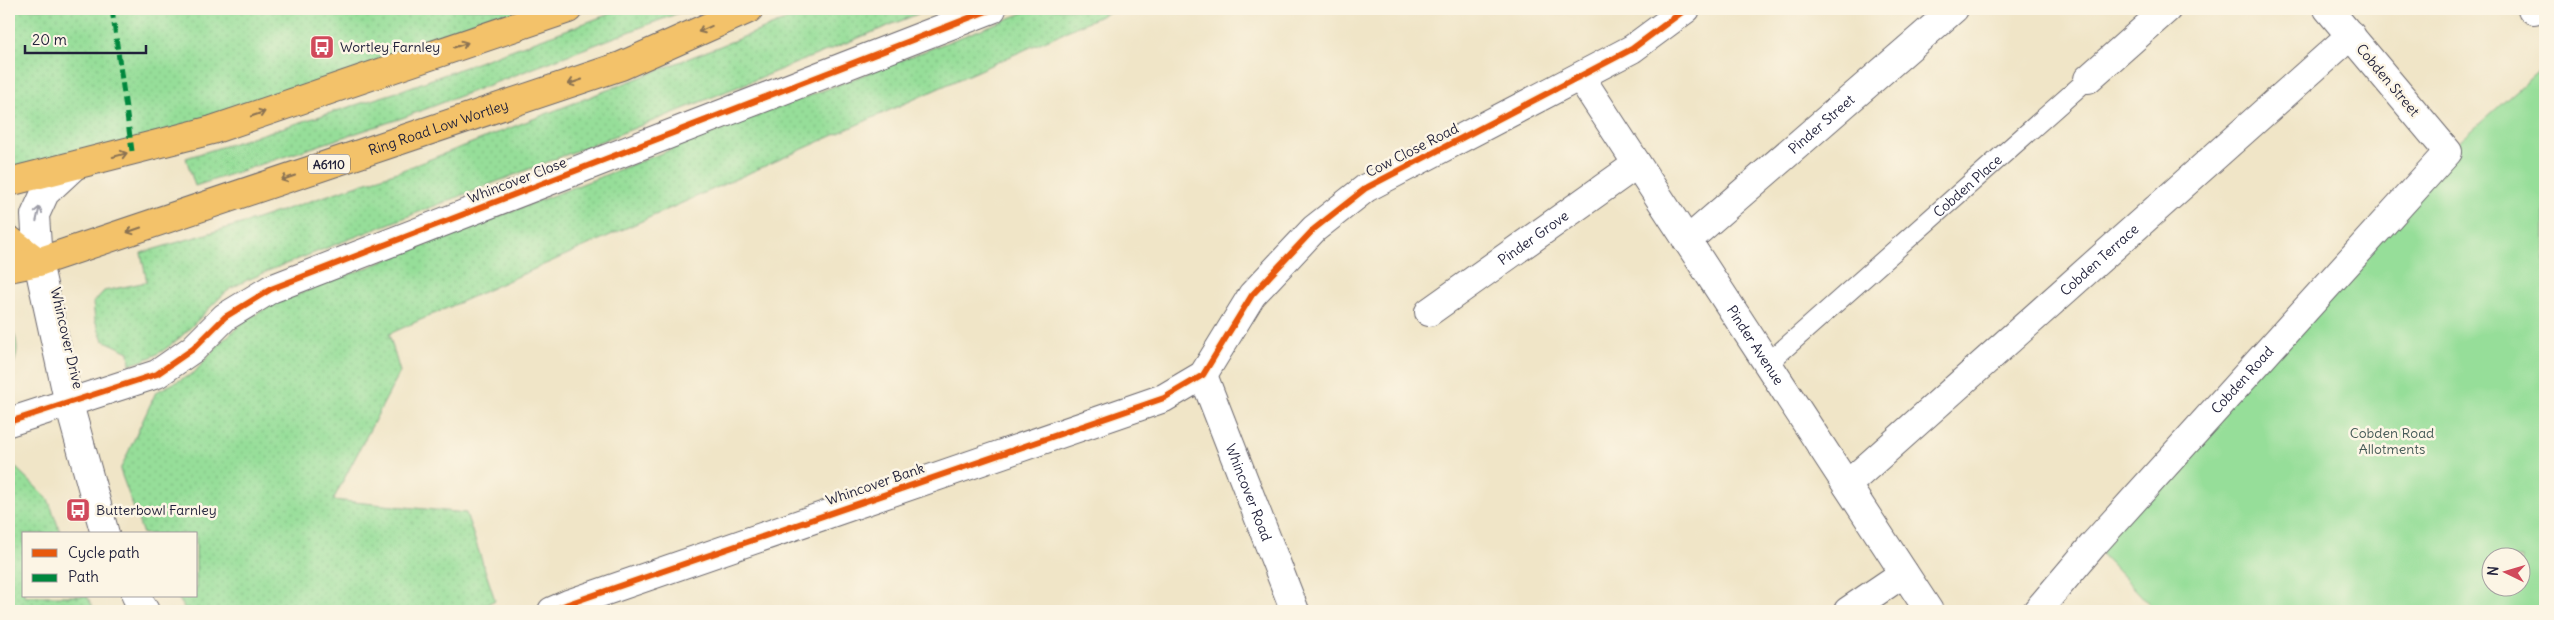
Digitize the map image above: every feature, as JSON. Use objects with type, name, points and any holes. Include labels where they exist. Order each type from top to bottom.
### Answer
[{"type":"highway","points":[[9,182],[212,130],[568,9]]},
{"type":"highway","name":"Ring Road Low Wortley","points":[[9,268],[38,262],[621,66],[749,9]]},
{"type":"highway","points":[[9,240],[38,262]]},
{"type":"street","name":"Whincover Close","points":[[9,422],[157,374],[193,349],[225,317],[271,289],[992,9]]},
{"type":"street","name":"Cow Close Road","points":[[1203,375],[1252,295],[1314,229],[1366,188],[1581,78],[1632,49],[1686,9]]},
{"type":"street","name":"Pinder Street","points":[[1687,241],[1954,9]]},
{"type":"street","name":"Cobden Place","points":[[2088,79],[2167,9]]},
{"type":"street","name":"Cobden Street","points":[[2328,9],[2448,152]]},
{"type":"street","name":"Cobden Terrace","points":[[1847,486],[2350,35]]},
{"type":"street","name":"Pinder Avenue","points":[[1581,78],[1929,611]]},
{"type":"street","name":"Cobden Road","points":[[2037,611],[2093,545],[2448,152]]},
{"type":"street","name":"Pinder Grove","points":[[1428,312],[1637,164]]},
{"type":"street","name":"Whincover Drive","points":[[72,167],[45,193],[35,215],[38,262],[69,404],[104,532]]},
{"type":"street","name":"Whincover Bank","points":[[552,611],[587,597],[1164,398],[1203,375]]},
{"type":"street","name":"Whincover Road","points":[[1203,375],[1295,611]]},
{"type":"street","points":[[1848,611],[1904,573]]},
{"type":"street","points":[[137,598],[145,611]]},
{"type":"lane","name":"Cobden Place","points":[[1767,364],[2088,79]]},
{"type":"green space","points":[[9,9],[568,9],[73,167],[9,173]]},
{"type":"green space","points":[[623,9],[689,9],[402,118],[195,186],[186,158],[397,92]]},
{"type":"green space","points":[[815,9],[930,9],[663,117],[247,280],[225,293],[171,345],[145,360],[130,364],[129,352],[103,340],[95,320],[93,303],[104,291],[147,282],[141,253],[251,221],[400,171]]},
{"type":"green space","points":[[1033,9],[1116,9],[389,334],[400,372],[333,500],[466,513],[495,600],[474,611],[186,611],[178,598],[198,598],[198,532],[142,532],[120,470],[156,392],[194,373],[221,342],[245,321],[273,304]]},
{"type":"green space","name":"Cobden Road Allotments","points":[[2545,65],[2545,611],[2156,611],[2093,545],[2448,152]]},
{"type":"green space","points":[[9,321],[15,336],[17,349],[9,376]]},
{"type":"green space","points":[[9,461],[48,499],[60,532],[22,532],[22,598],[88,598],[95,611],[9,611]]},
{"type":"marked path","points":[[112,9],[132,151]]},
{"type":"cycle path","points":[[9,422],[157,374],[193,349],[225,317],[271,289],[992,9]]},
{"type":"cycle path","points":[[552,611],[1164,398],[1203,375],[1252,295],[1314,229],[1366,188],[1632,49],[1686,9]]},
{"type":"place","name":"Wortley Farnley","points":[[322,47]]},
{"type":"place","name":"Butterbowl Farnley","points":[[78,510]]}]
